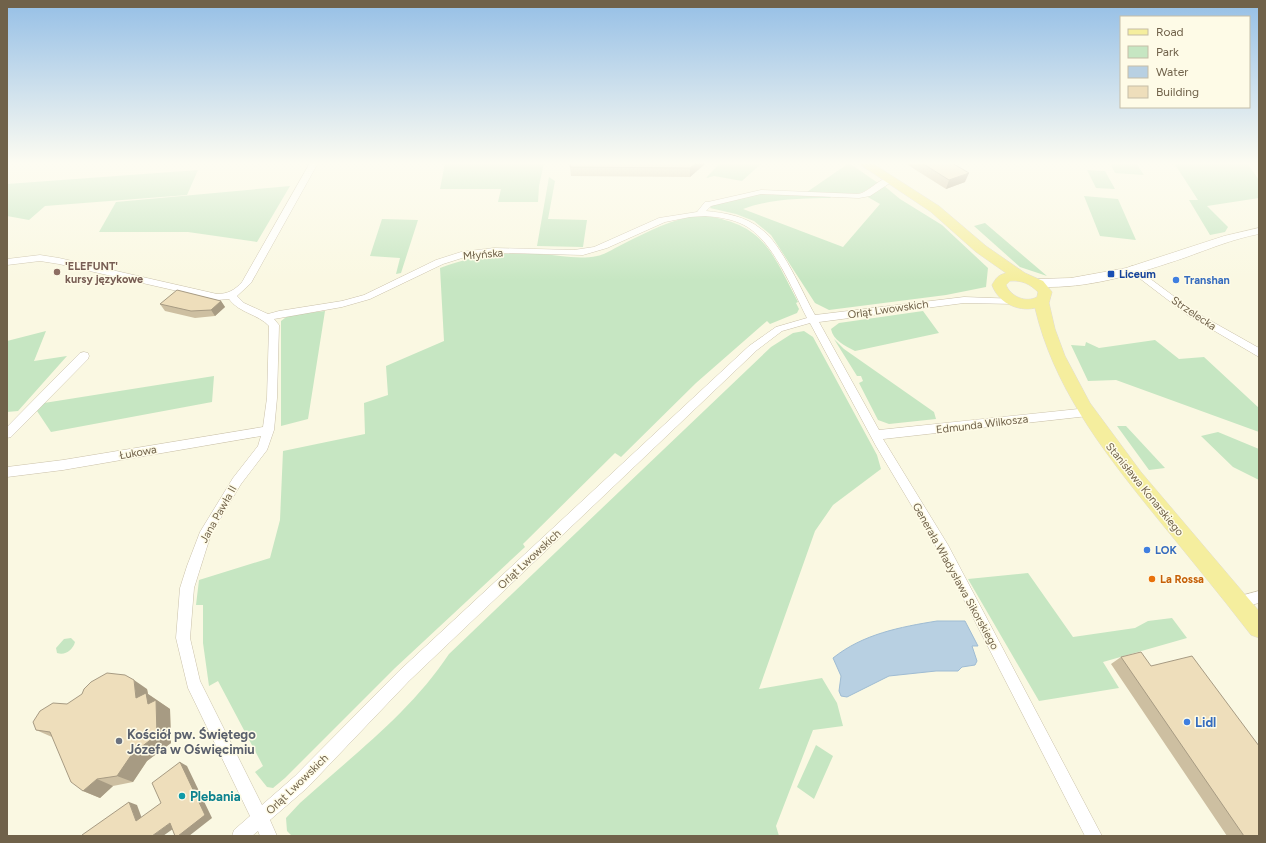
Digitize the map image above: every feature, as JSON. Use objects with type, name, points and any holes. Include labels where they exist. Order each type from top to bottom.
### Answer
[{"type":"main road","name":"Stanisława Konarskiego","points":[[925,202],[935,209],[981,249],[1021,277],[1037,283],[1042,287],[1051,337],[1066,373],[1088,412],[1115,452],[1259,628]]},
{"type":"main road","name":"Stanisława Konarskiego","points":[[981,249],[996,267],[1006,295],[1020,302],[1036,315],[1051,337]]},
{"type":"main road","name":"Stanisława Konarskiego","points":[[1001,284],[1008,277],[1021,277]]},
{"type":"main road","points":[[1020,302],[1043,299]]},
{"type":"street","points":[[7,262],[40,258],[217,297],[232,296],[240,291],[246,283],[292,202]]},
{"type":"street","name":"Młyńska","points":[[701,212],[708,204],[715,202]]},
{"type":"street","name":"Młyńska","points":[[268,318],[360,299],[379,292],[440,260],[462,255],[492,252],[586,252],[606,246],[669,217],[701,212],[741,221],[758,230],[768,241],[813,319]]},
{"type":"street","points":[[1037,283],[1054,284],[1077,281],[1133,268],[1175,257],[1229,238],[1259,231]]},
{"type":"street","name":"Strzelecka","points":[[1133,268],[1192,314],[1259,353]]},
{"type":"street","points":[[1043,299],[1077,281]]},
{"type":"street","name":"Orląt Lwowskich","points":[[240,836],[260,820],[301,782],[404,676],[753,348],[779,329],[813,319],[964,300],[988,294],[1001,284]]},
{"type":"street","points":[[232,296],[235,302],[241,306],[268,318]]},
{"type":"street","name":"Orląt Lwowskich","points":[[964,300],[1020,302]]},
{"type":"street","name":"Jana Pawła II","points":[[268,318],[274,325],[272,398],[268,430],[263,447],[237,481],[206,532],[193,566],[187,588],[182,638],[193,683],[269,836]]},
{"type":"street","name":"Generała Władysława Sikorskiego","points":[[813,319],[876,435],[944,549],[1094,836]]},
{"type":"street","points":[[7,434],[84,356]]},
{"type":"street","name":"Edmunda Wilkosza","points":[[876,435],[1088,412]]},
{"type":"street","name":"Łukowa","points":[[7,472],[62,465],[268,430]]},
{"type":"street","points":[[1238,602],[1259,597]]},
{"type":"green space","points":[[7,202],[92,202],[45,206],[29,220],[7,216]]},
{"type":"green space","points":[[116,202],[280,202],[257,242],[188,232],[99,232]]},
{"type":"green space","points":[[545,202],[551,202],[548,219],[587,220],[583,247],[537,246]]},
{"type":"green space","points":[[723,202],[768,202],[743,209],[843,247],[880,204],[877,202],[905,202],[942,225],[988,268],[986,287],[946,295],[829,310],[815,303],[771,235],[754,221],[736,214],[710,208],[712,205]]},
{"type":"green space","points":[[1087,202],[1119,202],[1136,240],[1100,236]]},
{"type":"green space","points":[[1190,202],[1231,202],[1207,206],[1228,227],[1225,232],[1210,235]]},
{"type":"green space","points":[[699,215],[721,219],[738,225],[752,232],[762,242],[772,253],[798,302],[796,303],[799,309],[797,313],[770,324],[767,321],[696,383],[621,457],[615,453],[523,544],[525,547],[395,668],[285,778],[273,788],[267,787],[255,772],[263,766],[218,681],[209,686],[203,643],[203,605],[196,605],[199,580],[270,558],[280,520],[283,451],[365,434],[364,403],[388,395],[386,366],[444,341],[440,268],[477,257],[501,254],[539,254],[576,257],[597,256],[661,226],[679,219]]},
{"type":"green space","points":[[382,219],[418,220],[401,273],[396,274],[400,258],[370,256]]},
{"type":"green space","points":[[985,223],[1047,276],[1020,267],[974,226]]},
{"type":"green space","points":[[325,311],[308,419],[281,426],[281,321],[289,315]]},
{"type":"green space","points":[[923,311],[939,333],[855,351],[837,339],[832,333],[831,329],[839,323]]},
{"type":"green space","points":[[46,331],[34,361],[67,356],[18,411],[7,412],[7,341]]},
{"type":"green space","points":[[804,331],[813,337],[877,455],[881,469],[833,505],[815,531],[759,689],[822,678],[837,703],[843,726],[813,730],[776,826],[779,836],[292,836],[287,831],[286,818],[300,803],[360,751],[417,696],[449,654],[771,347],[793,333]]},
{"type":"green space","points":[[834,339],[844,349],[934,412],[936,419],[889,424],[878,420],[859,383],[863,381],[861,376],[857,376]]},
{"type":"green space","points":[[1155,340],[1179,359],[1204,357],[1259,408],[1259,432],[1116,380],[1088,381],[1071,345],[1085,346],[1086,342],[1099,348]]},
{"type":"green space","points":[[214,376],[212,402],[51,432],[37,411],[44,403]]},
{"type":"green space","points":[[1117,426],[1126,426],[1165,468],[1149,470]]},
{"type":"green space","points":[[1218,432],[1259,449],[1259,480],[1233,467],[1201,436]]},
{"type":"green space","points":[[1028,573],[1073,637],[1135,628],[1148,621],[1172,618],[1187,638],[1103,662],[1119,688],[1039,701],[968,579]]},
{"type":"green space","points":[[71,638],[75,642],[71,650],[63,654],[57,653],[56,648],[64,639]]},
{"type":"green space","points":[[816,745],[833,756],[814,799],[797,787]]},
{"type":"water","points":[[937,621],[965,621],[978,646],[972,646],[977,661],[975,665],[962,667],[958,671],[936,671],[889,676],[847,697],[841,696],[839,691],[841,676],[833,658],[869,637],[896,629]]},
{"type":"building","points":[[177,290],[221,301],[211,310],[191,311],[160,304]]},
{"type":"building","name":"Lidl","points":[[1141,652],[1151,666],[1192,656],[1259,746],[1259,836],[1244,836],[1121,657]]},
{"type":"building","name":"Kościół pw. Świętego Józefa w Oświęcimiu","points":[[107,673],[125,675],[134,680],[136,698],[146,693],[148,704],[156,700],[157,735],[132,754],[117,776],[97,779],[83,791],[71,782],[50,732],[36,730],[33,722],[40,711],[53,703],[67,704],[82,694],[84,689],[91,682]]},
{"type":"building","name":"Plebania","points":[[180,762],[205,815],[178,836],[175,836],[170,823],[152,836],[82,836],[129,802],[136,821],[161,803],[152,783]]},
{"type":"place","name":"'ELEFUNT' kursy językowe","points":[[57,272]]},
{"type":"place","name":"Liceum","points":[[1111,274]]},
{"type":"place","name":"Transhan","points":[[1176,280]]},
{"type":"place","name":"LOK","points":[[1147,550]]},
{"type":"place","name":"La Rossa","points":[[1152,579]]},
{"type":"place","name":"Lidl","points":[[1187,722]]},
{"type":"place","name":"Kościół pw. Świętego Józefa w Oświęcimiu","points":[[119,741]]},
{"type":"place","name":"Plebania","points":[[182,796]]}]
